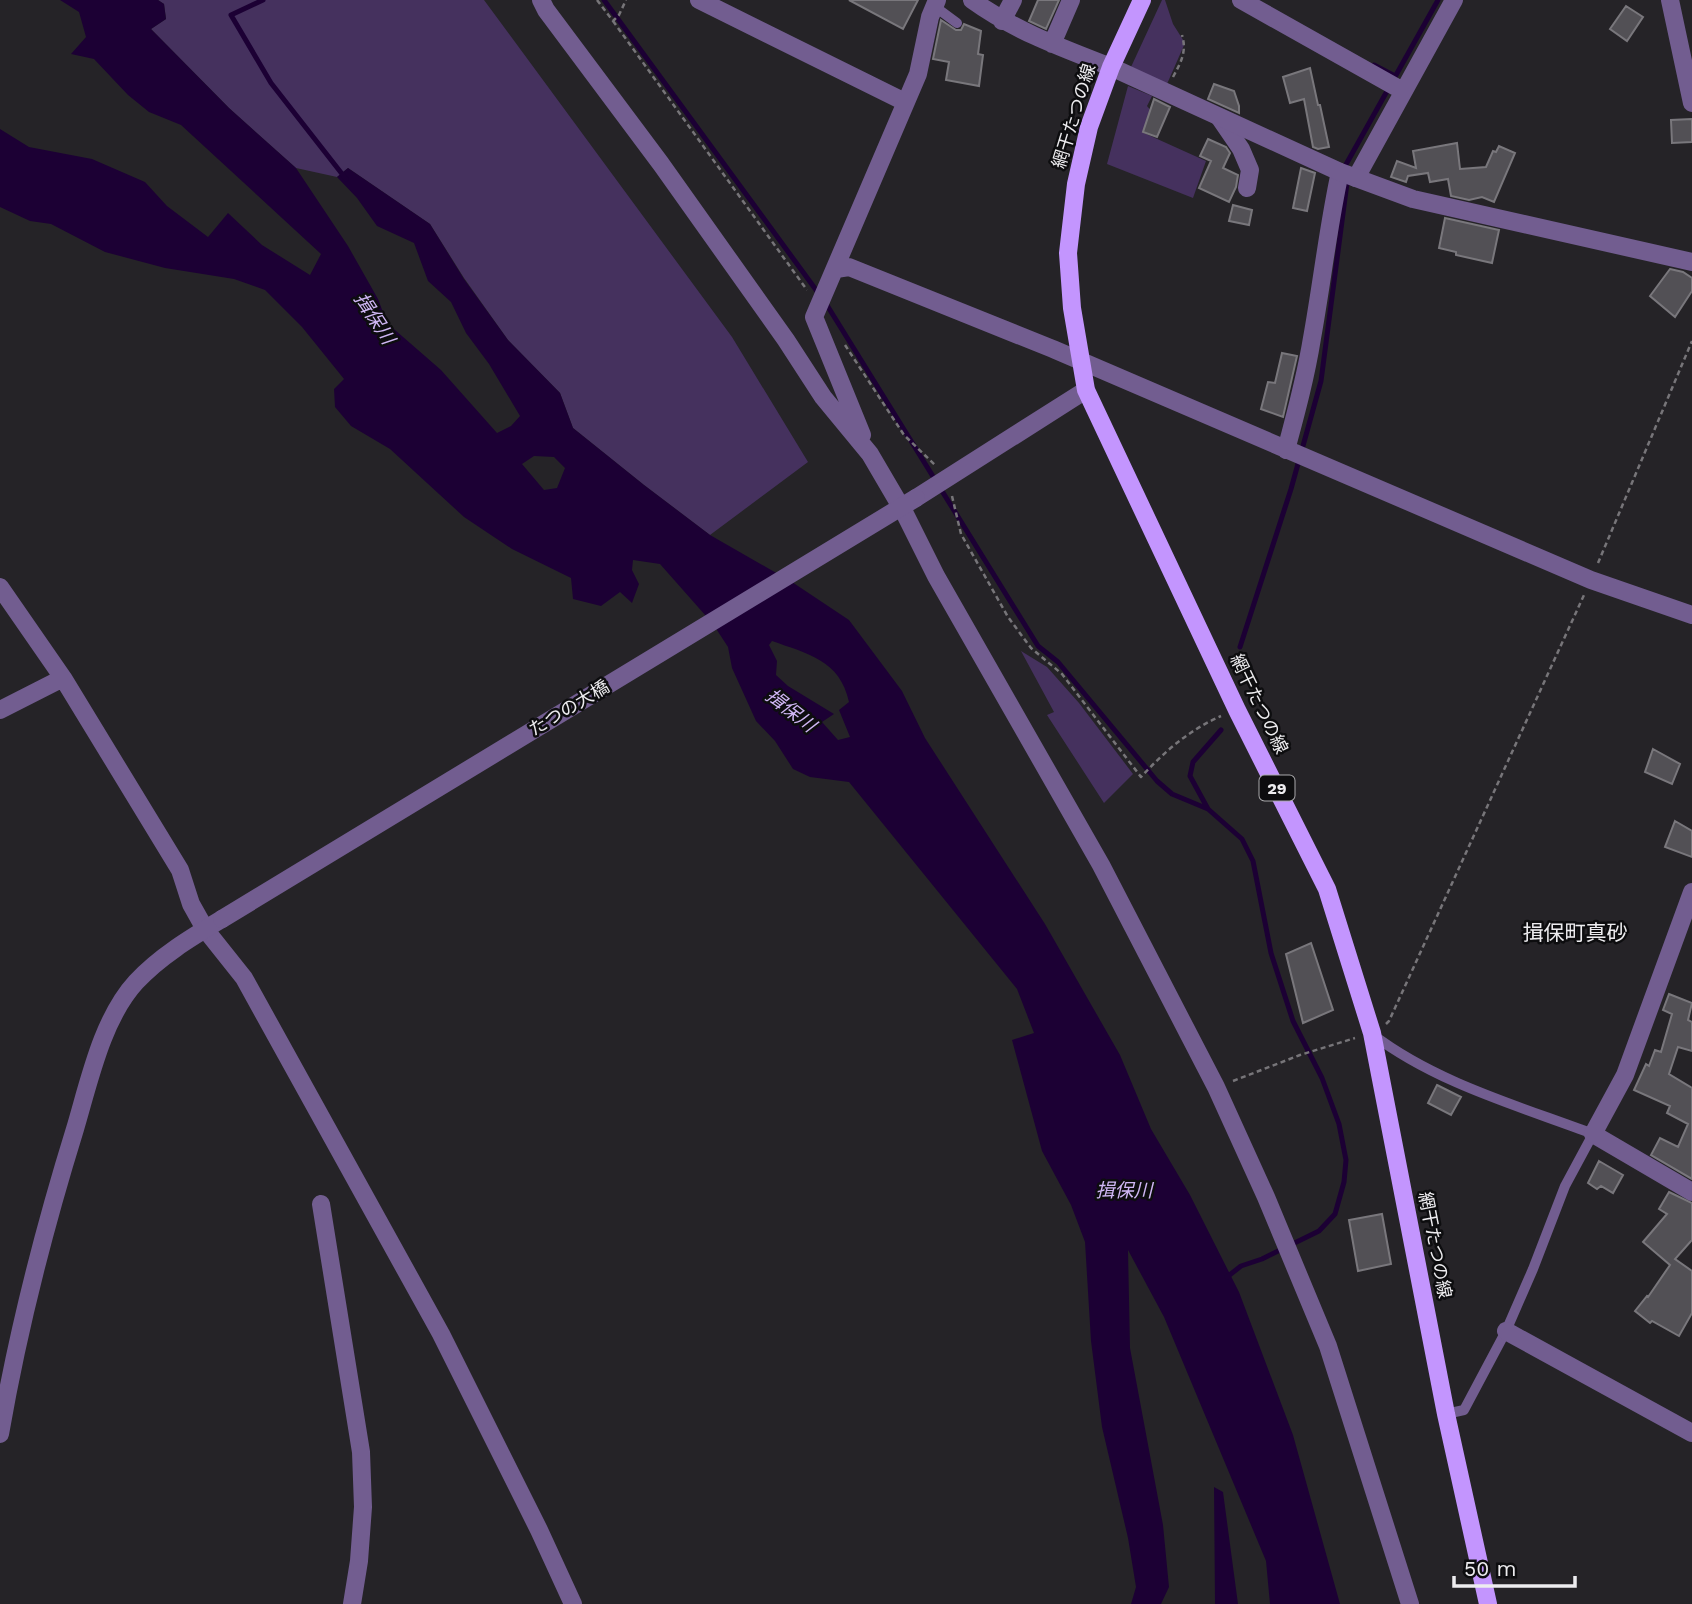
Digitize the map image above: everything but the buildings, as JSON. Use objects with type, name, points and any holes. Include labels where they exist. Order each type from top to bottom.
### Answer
[{"type":"main road","name":"網干たつの線","points":[[1142,0],[1111,67],[1089,127],[1076,184],[1068,253],[1072,308],[1086,390],[1237,710],[1327,889],[1372,1034],[1446,1414],[1488,1604]]},
{"type":"street","points":[[541,0],[545,10],[677,186],[823,397],[870,454]]},
{"type":"street","points":[[699,0],[733,7],[905,102]]},
{"type":"street","points":[[972,0],[1002,21],[1052,44],[1111,67],[1348,175],[1413,199],[1692,262]]},
{"type":"street","points":[[1002,21],[1013,0]]},
{"type":"street","points":[[1052,44],[1071,0]]},
{"type":"street","points":[[1241,0],[1403,91]]},
{"type":"street","points":[[1286,450],[1312,338],[1331,213],[1348,175],[1403,91],[1454,0]]},
{"type":"street","points":[[1670,0],[1692,103]]},
{"type":"street","points":[[936,3],[930,17],[918,74],[814,317],[870,454],[904,512],[936,576],[1101,865],[1216,1087],[1266,1197],[1328,1346],[1410,1604]]},
{"type":"street","points":[[1219,117],[1241,149],[1250,170],[1247,188]]},
{"type":"street","points":[[836,270],[849,267],[1082,362],[1591,580],[1692,615]]},
{"type":"street","name":"たつの大橋","points":[[0,1434],[30,1285],[95,1060],[115,1013],[135,983],[167,954],[205,929],[916,498],[1086,390]]},
{"type":"street","points":[[0,587],[63,678],[180,870],[191,904],[205,929],[244,978],[441,1334],[573,1604]]},
{"type":"street","points":[[0,710],[63,678]]},
{"type":"street","points":[[1692,892],[1625,1075],[1593,1134],[1692,1192]]},
{"type":"street","points":[[321,1204],[361,1452],[363,1507],[359,1561],[352,1604]]},
{"type":"street","points":[[1506,1331],[1692,1433]]},
{"type":"lane","points":[[936,3],[957,23]]},
{"type":"lane","points":[[1372,1034],[1399,1054],[1471,1088],[1593,1134],[1565,1186],[1534,1269],[1506,1331],[1464,1410],[1446,1414]]},
{"type":"path","points":[[597,0],[819,306]]},
{"type":"path","points":[[613,20],[620,15],[626,0]]},
{"type":"path","points":[[1166,93],[1184,55],[1182,35]]},
{"type":"path","points":[[840,338],[904,435],[935,464]]},
{"type":"path","points":[[1216,1087],[1300,1055],[1372,1034],[1389,1021],[1591,580],[1692,341]]},
{"type":"path","points":[[951,492],[961,534],[1008,617],[1031,648],[1062,674],[1141,777],[1166,750],[1208,722],[1237,710]]},
{"type":"shaded area","points":[[158,0],[484,0],[732,337],[808,462],[710,535],[573,428],[560,393],[508,340],[430,224],[348,168],[337,177],[296,168],[229,108],[151,29],[166,19],[164,4]]},
{"type":"shaded area","points":[[1162,0],[1165,0],[1173,24],[1185,43],[1167,84],[1131,67]]},
{"type":"shaded area","points":[[1128,86],[1152,96],[1147,106],[1152,112],[1144,133],[1206,161],[1193,198],[1107,164]]},
{"type":"shaded area","points":[[1021,651],[1047,667],[1079,703],[1133,774],[1104,803],[1047,715],[1054,712]]},
{"type":"water","name":"揖保川","points":[[60,0],[158,0],[164,4],[166,19],[151,29],[229,108],[296,168],[348,246],[378,299],[387,323],[441,370],[497,433],[511,426],[520,416],[489,364],[466,333],[451,302],[428,281],[414,243],[377,226],[357,198],[337,177],[348,168],[430,224],[464,279],[508,340],[560,393],[573,428],[710,535],[792,582],[849,620],[902,691],[925,738],[1045,924],[1120,1055],[1151,1129],[1190,1195],[1239,1292],[1293,1435],[1340,1604],[1270,1604],[1266,1561],[1164,1317],[1128,1250],[1130,1348],[1163,1525],[1169,1587],[1161,1604],[1131,1604],[1136,1587],[1128,1538],[1102,1427],[1091,1341],[1085,1242],[1071,1205],[1042,1151],[1012,1040],[1034,1033],[1017,989],[849,782],[810,777],[793,769],[775,741],[756,721],[732,668],[728,647],[713,624],[660,564],[633,560],[632,570],[639,584],[632,603],[620,592],[601,606],[573,599],[571,578],[512,549],[464,517],[390,449],[351,426],[335,407],[334,389],[344,379],[302,327],[265,290],[234,279],[165,268],[105,252],[51,224],[30,221],[0,207],[0,129],[29,147],[92,159],[145,182],[167,206],[208,237],[228,213],[262,245],[310,275],[321,254],[181,125],[149,112],[128,95],[94,59],[71,54],[86,37],[79,12]],"holes":[[[534,456],[554,457],[565,468],[557,488],[544,490],[522,464]],[[772,641],[810,655],[830,668],[838,677],[849,702],[839,710],[850,737],[838,740],[822,722],[834,714],[788,686],[776,675],[777,661],[769,645]]]},
{"type":"water","points":[[1214,1487],[1223,1492],[1238,1604],[1215,1604]]},
{"type":"waterway","points":[[263,0],[231,15],[271,83],[346,179]]},
{"type":"waterway","points":[[604,0],[819,294]]},
{"type":"waterway","points":[[1344,168],[1438,0]]},
{"type":"waterway","points":[[1374,65],[1395,76]]},
{"type":"waterway","points":[[1240,647],[1291,489],[1321,381],[1347,183],[1345,177]]},
{"type":"waterway","points":[[825,302],[1038,646],[1058,662],[1157,781],[1172,794],[1208,809]]},
{"type":"waterway","points":[[1221,730],[1193,762],[1190,776],[1208,809],[1242,839],[1253,861],[1271,953],[1293,1021],[1322,1078],[1339,1124],[1346,1160],[1344,1182],[1335,1214],[1319,1231],[1262,1259],[1241,1266],[1227,1277]]},
{"type":"district","name":"揖保町真砂","points":[[1575,933]]}]
